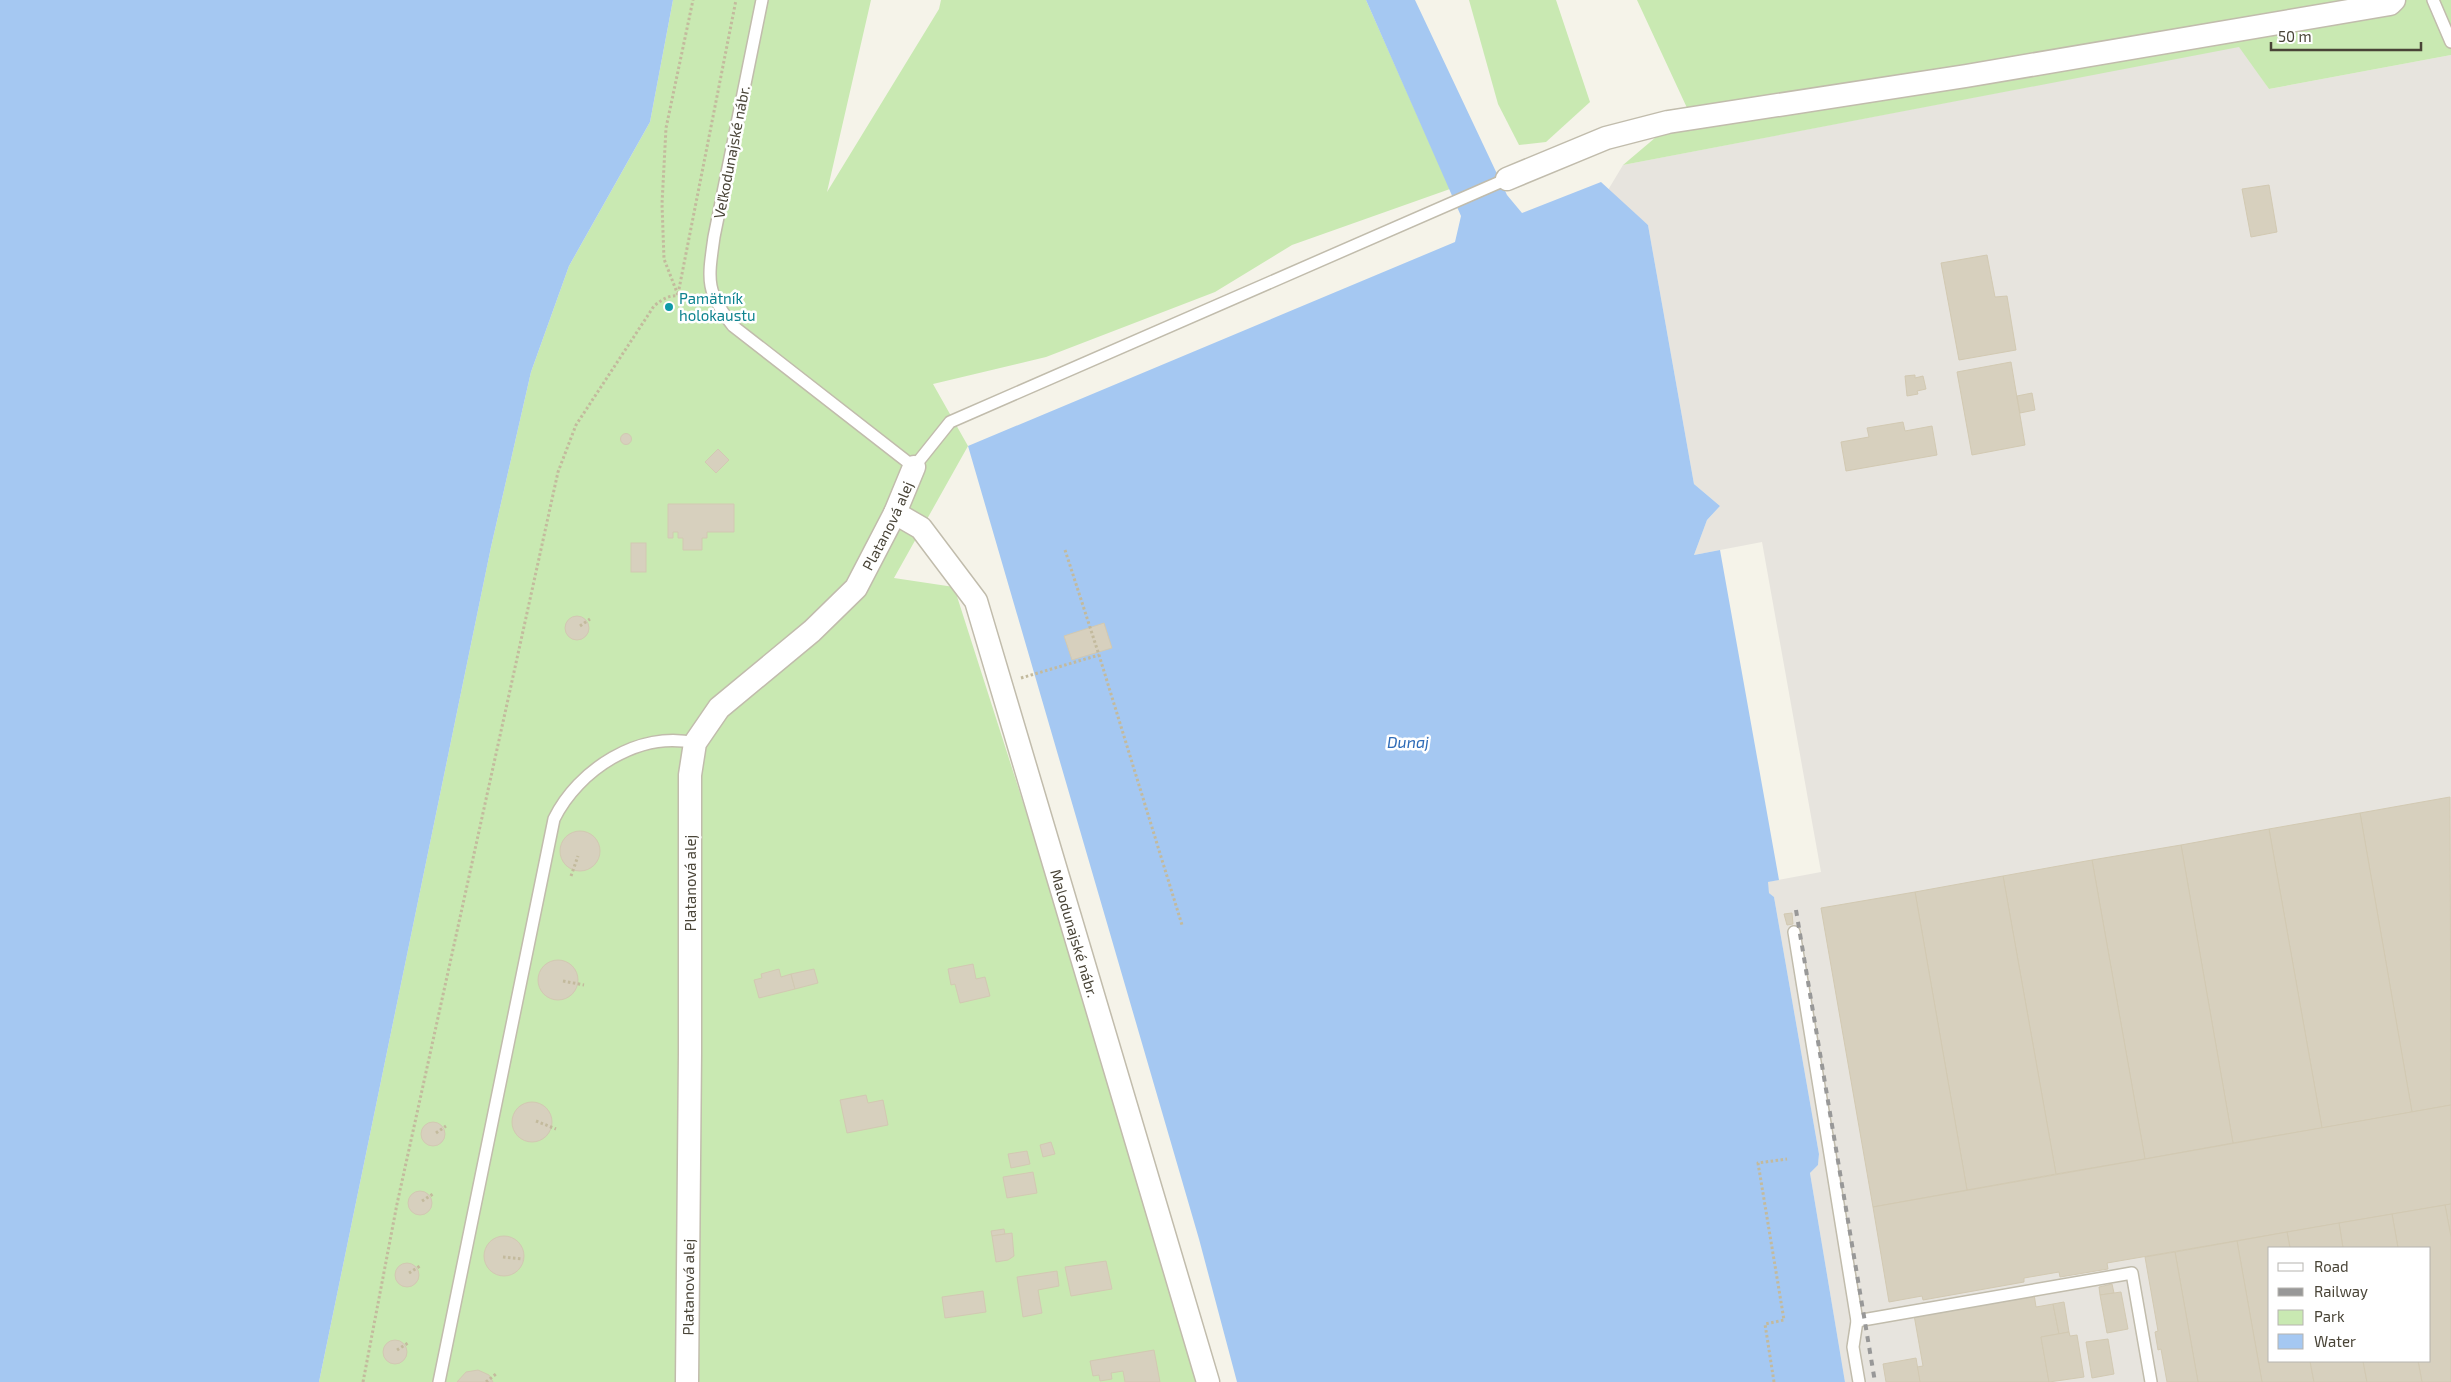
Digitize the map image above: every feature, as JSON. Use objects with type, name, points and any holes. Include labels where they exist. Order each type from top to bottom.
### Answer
[{"type":"street","points":[[1507,179],[1606,138],[1668,122],[1986,72],[2390,4],[2394,0]]},
{"type":"street","name":"Platanová alej","points":[[687,1382],[690,774],[695,743],[719,708],[812,630],[856,588],[895,513],[914,467]]},
{"type":"street","name":"Malodunajské nábr.","points":[[895,513],[922,528],[976,601],[1208,1382]]},
{"type":"lane","name":"Veľkodunajské nábr.","points":[[762,0],[712,247],[710,284],[716,305],[733,326],[914,467]]},
{"type":"lane","points":[[2433,0],[2451,42]]},
{"type":"lane","points":[[914,467],[950,422],[1507,179]]},
{"type":"lane","points":[[439,1382],[554,819],[561,805],[573,789],[587,775],[623,753],[665,740],[695,743]]},
{"type":"lane","points":[[1794,932],[1857,1321],[1854,1346],[1859,1382]]},
{"type":"lane","points":[[1857,1321],[2132,1274],[2151,1382]]},
{"type":"path","points":[[678,295],[664,259],[662,204],[666,138],[693,0]]},
{"type":"path","points":[[678,295],[736,0]]},
{"type":"path","points":[[363,1382],[403,1176],[558,472],[576,425],[642,323],[654,306],[665,297],[678,295]]},
{"type":"path","points":[[1065,550],[1099,654],[1182,926]]},
{"type":"path","points":[[580,626],[590,619]]},
{"type":"path","points":[[1035,674],[1099,654]]},
{"type":"path","points":[[571,876],[578,856]]},
{"type":"path","points":[[563,982],[584,985]]},
{"type":"path","points":[[536,1121],[556,1129]]},
{"type":"path","points":[[436,1133],[446,1126]]},
{"type":"path","points":[[1774,1382],[1765,1324],[1784,1320],[1758,1163],[1787,1159]]},
{"type":"path","points":[[422,1202],[433,1194]]},
{"type":"path","points":[[503,1257],[523,1259]]},
{"type":"path","points":[[409,1274],[420,1266]]},
{"type":"path","points":[[398,1350],[408,1343]]},
{"type":"path","points":[[486,1382],[496,1374]]},
{"type":"shaded area","points":[[2240,46],[2269,89],[2451,55],[2451,1382],[1845,1382],[1810,1173],[1818,1165],[1819,1154],[1774,897],[1769,893],[1767,882],[1821,872],[1762,542],[1694,555],[1707,520],[1720,506],[1694,484],[1648,225],[1608,190],[1623,165]]},
{"type":"green space","points":[[673,0],[871,0],[827,192],[939,9],[941,0],[1366,0],[1450,189],[1292,245],[1215,292],[1046,357],[933,384],[968,446],[894,578],[954,587],[1078,974],[1198,1382],[319,1382],[491,547],[531,372],[569,266],[650,122]]},
{"type":"green space","points":[[1469,0],[1556,0],[1590,102],[1546,142],[1519,145],[1498,104]]},
{"type":"green space","points":[[1637,0],[2451,0],[2451,55],[2269,89],[2239,47],[1623,165],[1688,110]]},
{"type":"water","points":[[0,0],[673,0],[650,122],[569,266],[531,372],[491,547],[319,1382],[0,1382]]},
{"type":"water","name":"Dunaj","points":[[1366,0],[1415,0],[1507,195],[1522,213],[1601,182],[1648,225],[1694,484],[1720,506],[1707,520],[1694,555],[1720,550],[1779,880],[1768,882],[1769,893],[1774,897],[1819,1154],[1818,1165],[1810,1173],[1845,1382],[1237,1382],[1199,1239],[968,446],[1455,242],[1461,216]]},
{"type":"building","points":[[2269,185],[2277,232],[2251,237],[2242,189]]},
{"type":"building","points":[[1987,255],[1995,297],[2007,296],[2016,350],[1959,360],[1941,263]]},
{"type":"building","points":[[2011,362],[2025,445],[1972,455],[1957,372]]},
{"type":"building","points":[[1915,375],[1915,378],[1923,376],[1926,389],[1917,391],[1918,394],[1907,396],[1905,376]]},
{"type":"building","points":[[2032,393],[2035,410],[2020,413],[2017,396]]},
{"type":"building","points":[[1903,422],[1905,431],[1932,426],[1937,455],[1846,471],[1841,442],[1869,437],[1867,428]]},
{"type":"building","points":[[626,433],[632,439],[626,445],[620,439]]},
{"type":"building","points":[[718,449],[729,460],[716,473],[705,462]]},
{"type":"building","points":[[668,504],[734,504],[734,532],[707,532],[707,538],[702,538],[702,550],[683,550],[683,538],[678,538],[678,532],[673,532],[673,538],[668,538]]},
{"type":"building","points":[[631,543],[646,543],[646,572],[631,572]]},
{"type":"building","points":[[577,616],[582,617],[588,623],[588,633],[582,639],[577,640],[572,639],[566,633],[565,628],[566,623],[572,617]]},
{"type":"building","points":[[1104,623],[1112,648],[1072,660],[1064,636]]},
{"type":"building","points":[[2450,797],[2451,1105],[2412,1112],[2360,813]]},
{"type":"building","points":[[2360,813],[2412,1112],[2322,1128],[2269,829]]},
{"type":"building","points":[[2269,829],[2322,1128],[2233,1143],[2181,845]]},
{"type":"building","points":[[580,831],[594,837],[600,851],[594,865],[580,871],[566,865],[560,851],[566,837]]},
{"type":"building","points":[[2181,845],[2233,1143],[2145,1159],[2092,860]]},
{"type":"building","points":[[2092,860],[2145,1159],[2056,1174],[2003,876]]},
{"type":"building","points":[[2003,876],[2056,1174],[1967,1190],[1915,892]]},
{"type":"building","points":[[1915,892],[1967,1190],[1873,1207],[1821,908]]},
{"type":"building","points":[[1792,913],[1793,924],[1787,925],[1784,914]]},
{"type":"building","points":[[558,960],[572,966],[578,980],[572,994],[558,1000],[544,994],[538,980],[544,966]]},
{"type":"building","points":[[973,964],[976,979],[985,977],[990,996],[960,1003],[955,984],[951,985],[948,969]]},
{"type":"building","points":[[779,969],[781,977],[791,974],[795,989],[759,998],[754,980],[762,978],[761,974]]},
{"type":"building","points":[[814,969],[818,983],[795,989],[791,974]]},
{"type":"building","points":[[866,1095],[868,1103],[883,1100],[888,1125],[847,1133],[840,1100]]},
{"type":"building","points":[[532,1102],[546,1108],[552,1122],[546,1136],[532,1142],[518,1136],[512,1122],[518,1108]]},
{"type":"building","points":[[2451,1105],[2451,1204],[2107,1263],[2108,1269],[2060,1277],[2059,1272],[2024,1278],[2024,1282],[1923,1300],[1922,1296],[1889,1302],[1873,1207]]},
{"type":"building","points":[[433,1122],[438,1123],[444,1129],[444,1139],[438,1145],[433,1146],[428,1145],[422,1139],[421,1134],[422,1129],[428,1123]]},
{"type":"building","points":[[1051,1142],[1055,1154],[1043,1157],[1040,1145]]},
{"type":"building","points":[[1027,1151],[1030,1164],[1011,1168],[1008,1154]]},
{"type":"building","points":[[1033,1172],[1037,1193],[1007,1198],[1003,1177]]},
{"type":"building","points":[[420,1191],[425,1192],[431,1198],[431,1208],[425,1214],[420,1215],[415,1214],[409,1208],[408,1203],[409,1198],[415,1192]]},
{"type":"building","points":[[2451,1204],[2451,1237],[2445,1205]]},
{"type":"building","points":[[2445,1205],[2451,1237],[2451,1382],[2422,1382],[2418,1362],[2431,1362],[2431,1247],[2398,1247],[2392,1214]]},
{"type":"building","points":[[2392,1214],[2398,1247],[2343,1247],[2339,1223]]},
{"type":"building","points":[[2339,1223],[2343,1247],[2290,1247],[2287,1232]]},
{"type":"building","points":[[1004,1229],[1005,1234],[992,1236],[991,1231]]},
{"type":"building","points":[[2287,1232],[2290,1247],[2268,1247],[2268,1362],[2310,1362],[2314,1382],[2262,1382],[2237,1241]]},
{"type":"building","points":[[1012,1233],[1014,1256],[1008,1260],[996,1262],[992,1236]]},
{"type":"building","points":[[504,1236],[518,1242],[524,1256],[518,1270],[504,1276],[490,1270],[484,1256],[490,1242]]},
{"type":"building","points":[[2237,1241],[2262,1382],[2198,1382],[2175,1252]]},
{"type":"building","points":[[2175,1252],[2198,1382],[2167,1382],[2161,1349],[2158,1350],[2155,1332],[2158,1331],[2145,1257]]},
{"type":"building","points":[[1106,1261],[1112,1289],[1071,1296],[1065,1267]]},
{"type":"building","points":[[407,1263],[415,1267],[419,1275],[415,1283],[407,1287],[399,1283],[395,1275],[399,1267]]},
{"type":"building","points":[[1057,1271],[1059,1286],[1038,1290],[1042,1313],[1023,1317],[1017,1277]]},
{"type":"building","points":[[2112,1284],[2114,1293],[2100,1295],[2099,1287]]},
{"type":"building","points":[[983,1291],[986,1312],[945,1318],[942,1297]]},
{"type":"building","points":[[2121,1292],[2128,1329],[2107,1333],[2100,1295]]},
{"type":"building","points":[[2034,1294],[2036,1307],[2053,1304],[2059,1334],[2041,1337],[2049,1382],[1920,1382],[1917,1367],[1923,1366],[1914,1315]]},
{"type":"building","points":[[2064,1302],[2069,1332],[2059,1334],[2053,1304]]},
{"type":"building","points":[[2069,1332],[2070,1336],[2077,1335],[2084,1377],[2049,1382],[2041,1337]]},
{"type":"building","points":[[2108,1339],[2114,1374],[2092,1378],[2086,1342]]},
{"type":"building","points":[[395,1340],[400,1341],[406,1347],[406,1357],[400,1363],[395,1364],[390,1363],[384,1357],[383,1352],[384,1347],[390,1341]]},
{"type":"building","points":[[1154,1350],[1160,1382],[1125,1382],[1123,1371],[1111,1373],[1112,1379],[1100,1381],[1099,1375],[1093,1376],[1090,1361]]},
{"type":"building","points":[[1916,1358],[1920,1382],[1886,1382],[1883,1364]]},
{"type":"building","points":[[2310,1362],[2363,1362],[2367,1382],[2314,1382]]},
{"type":"building","points":[[2363,1362],[2418,1362],[2422,1382],[2367,1382]]},
{"type":"building","points":[[478,1370],[489,1375],[493,1382],[457,1382],[466,1372]]},
{"type":"railway","points":[[1796,910],[1875,1382]]},
{"type":"place","name":"Pamätník holokaustu","points":[[669,307]]}]
